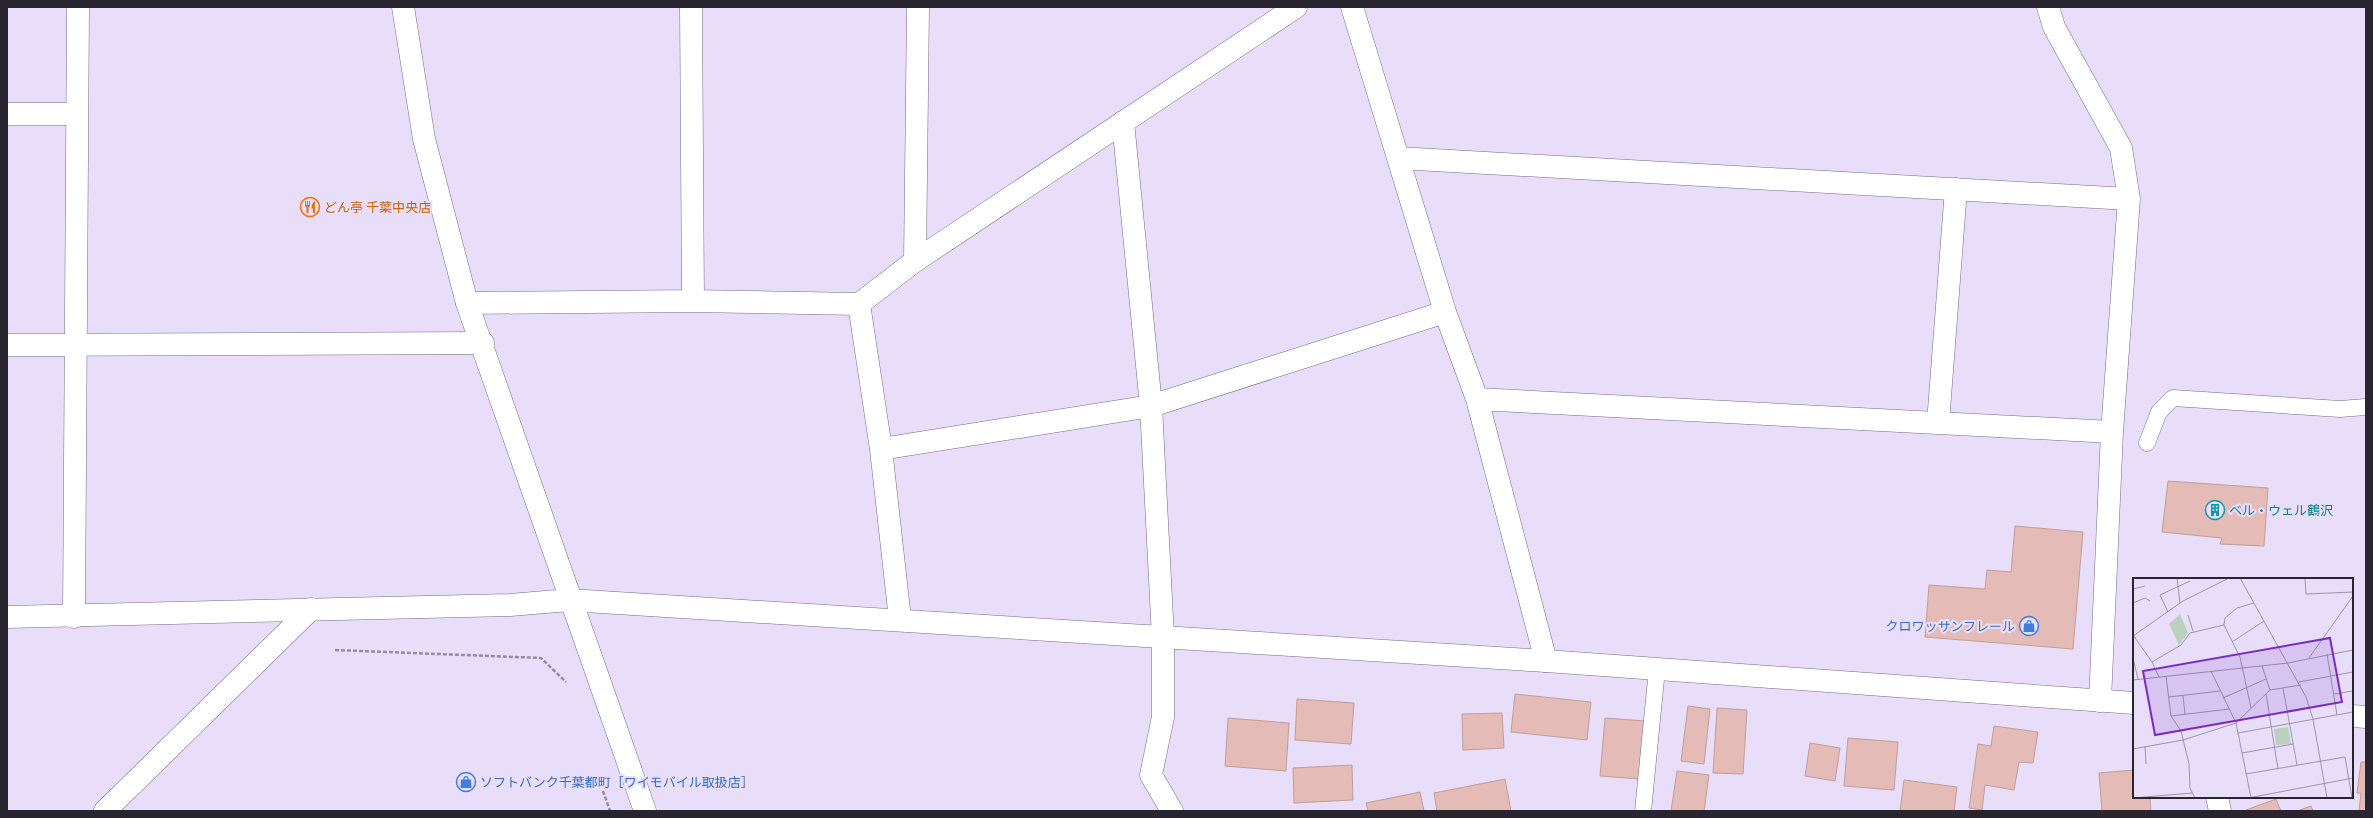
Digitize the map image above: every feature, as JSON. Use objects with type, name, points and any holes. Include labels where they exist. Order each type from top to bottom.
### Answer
[{"type":"street","points":[[74,617],[78,7]]},
{"type":"street","points":[[404,7],[424,139],[467,303],[483,343],[569,600],[645,811]]},
{"type":"street","points":[[691,7],[693,301]]},
{"type":"street","points":[[915,262],[918,7]]},
{"type":"street","points":[[467,303],[693,301],[859,304],[915,262],[1296,7]]},
{"type":"street","points":[[1352,7],[1445,312],[1477,399],[1546,661]]},
{"type":"street","points":[[2048,7],[2054,27],[2121,148],[2129,199],[2112,432],[2100,701]]},
{"type":"street","points":[[7,114],[77,114]]},
{"type":"street","points":[[1124,122],[1151,406],[1163,637],[1163,716],[1151,775],[1172,811]]},
{"type":"street","points":[[1398,158],[2129,199]]},
{"type":"street","points":[[1938,423],[1956,189]]},
{"type":"street","points":[[859,304],[881,449],[900,619]]},
{"type":"street","points":[[881,449],[1151,406],[1445,312]]},
{"type":"street","points":[[7,345],[483,343]]},
{"type":"street","points":[[1477,399],[2112,432]]},
{"type":"street","points":[[7,617],[74,617],[311,608],[510,605],[569,600],[900,619],[1546,661],[2133,703]]},
{"type":"street","points":[[105,811],[311,608]]},
{"type":"street","points":[[2353,716],[2366,716]]},
{"type":"street","points":[[2217,798],[2220,811]]},
{"type":"lane","points":[[2147,443],[2159,412],[2173,398],[2340,409],[2366,407]]},
{"type":"lane","points":[[1643,811],[1657,669]]},
{"type":"path","points":[[335,650],[541,658],[567,683]]},
{"type":"path","points":[[602,788],[610,811]]},
{"type":"building","name":"ベル・ウェル鶴沢","points":[[2168,481],[2268,488],[2264,546],[2220,544],[2222,538],[2162,532]]},
{"type":"building","points":[[2015,526],[2083,532],[2073,649],[1925,637],[1929,585],[1985,589],[1987,570],[2011,572]]},
{"type":"building","points":[[1515,694],[1591,702],[1587,740],[1511,732]]},
{"type":"building","points":[[1297,699],[1354,703],[1351,744],[1295,740]]},
{"type":"building","points":[[1688,706],[1710,709],[1704,764],[1681,761]]},
{"type":"building","points":[[1717,708],[1747,710],[1743,774],[1713,773]]},
{"type":"building","points":[[1502,713],[1504,748],[1463,750],[1462,714]]},
{"type":"building","points":[[1228,718],[1289,723],[1286,771],[1225,766]]},
{"type":"building","points":[[1605,718],[1645,721],[1640,779],[1600,776]]},
{"type":"building","points":[[1994,726],[2038,732],[2033,763],[2019,762],[2014,790],[1985,785],[1982,810],[1969,808],[1978,744],[1991,746]]},
{"type":"building","points":[[1848,738],[1898,742],[1894,790],[1844,786]]},
{"type":"building","points":[[1810,743],[1840,748],[1835,781],[1805,776]]},
{"type":"building","points":[[2361,762],[2366,762],[2366,811],[2359,811],[2361,793],[2357,793]]},
{"type":"building","points":[[1352,765],[1353,800],[1294,803],[1293,768]]},
{"type":"building","points":[[2133,770],[2133,798],[2150,798],[2151,811],[2102,811],[2099,773]]},
{"type":"building","points":[[1677,771],[1709,775],[1704,811],[1671,811]]},
{"type":"building","points":[[1505,779],[1511,811],[1437,811],[1434,793]]},
{"type":"building","points":[[1904,780],[1957,787],[1954,811],[1900,811]]},
{"type":"building","points":[[1420,792],[1424,811],[1368,811],[1366,803]]},
{"type":"building","points":[[2276,799],[2281,811],[2246,811],[2246,810]]},
{"type":"building","points":[[2311,806],[2313,811],[2297,811]]},
{"type":"place","name":"どん亭 千葉中央店","points":[[310,207]]},
{"type":"place","name":"ベル・ウェル鶴沢","points":[[2215,510]]},
{"type":"place","name":"クロワッサンフレール","points":[[2029,626]]},
{"type":"place","name":"ソフトバンク千葉都町［ワイモバイル取扱店］","points":[[466,782]]}]
